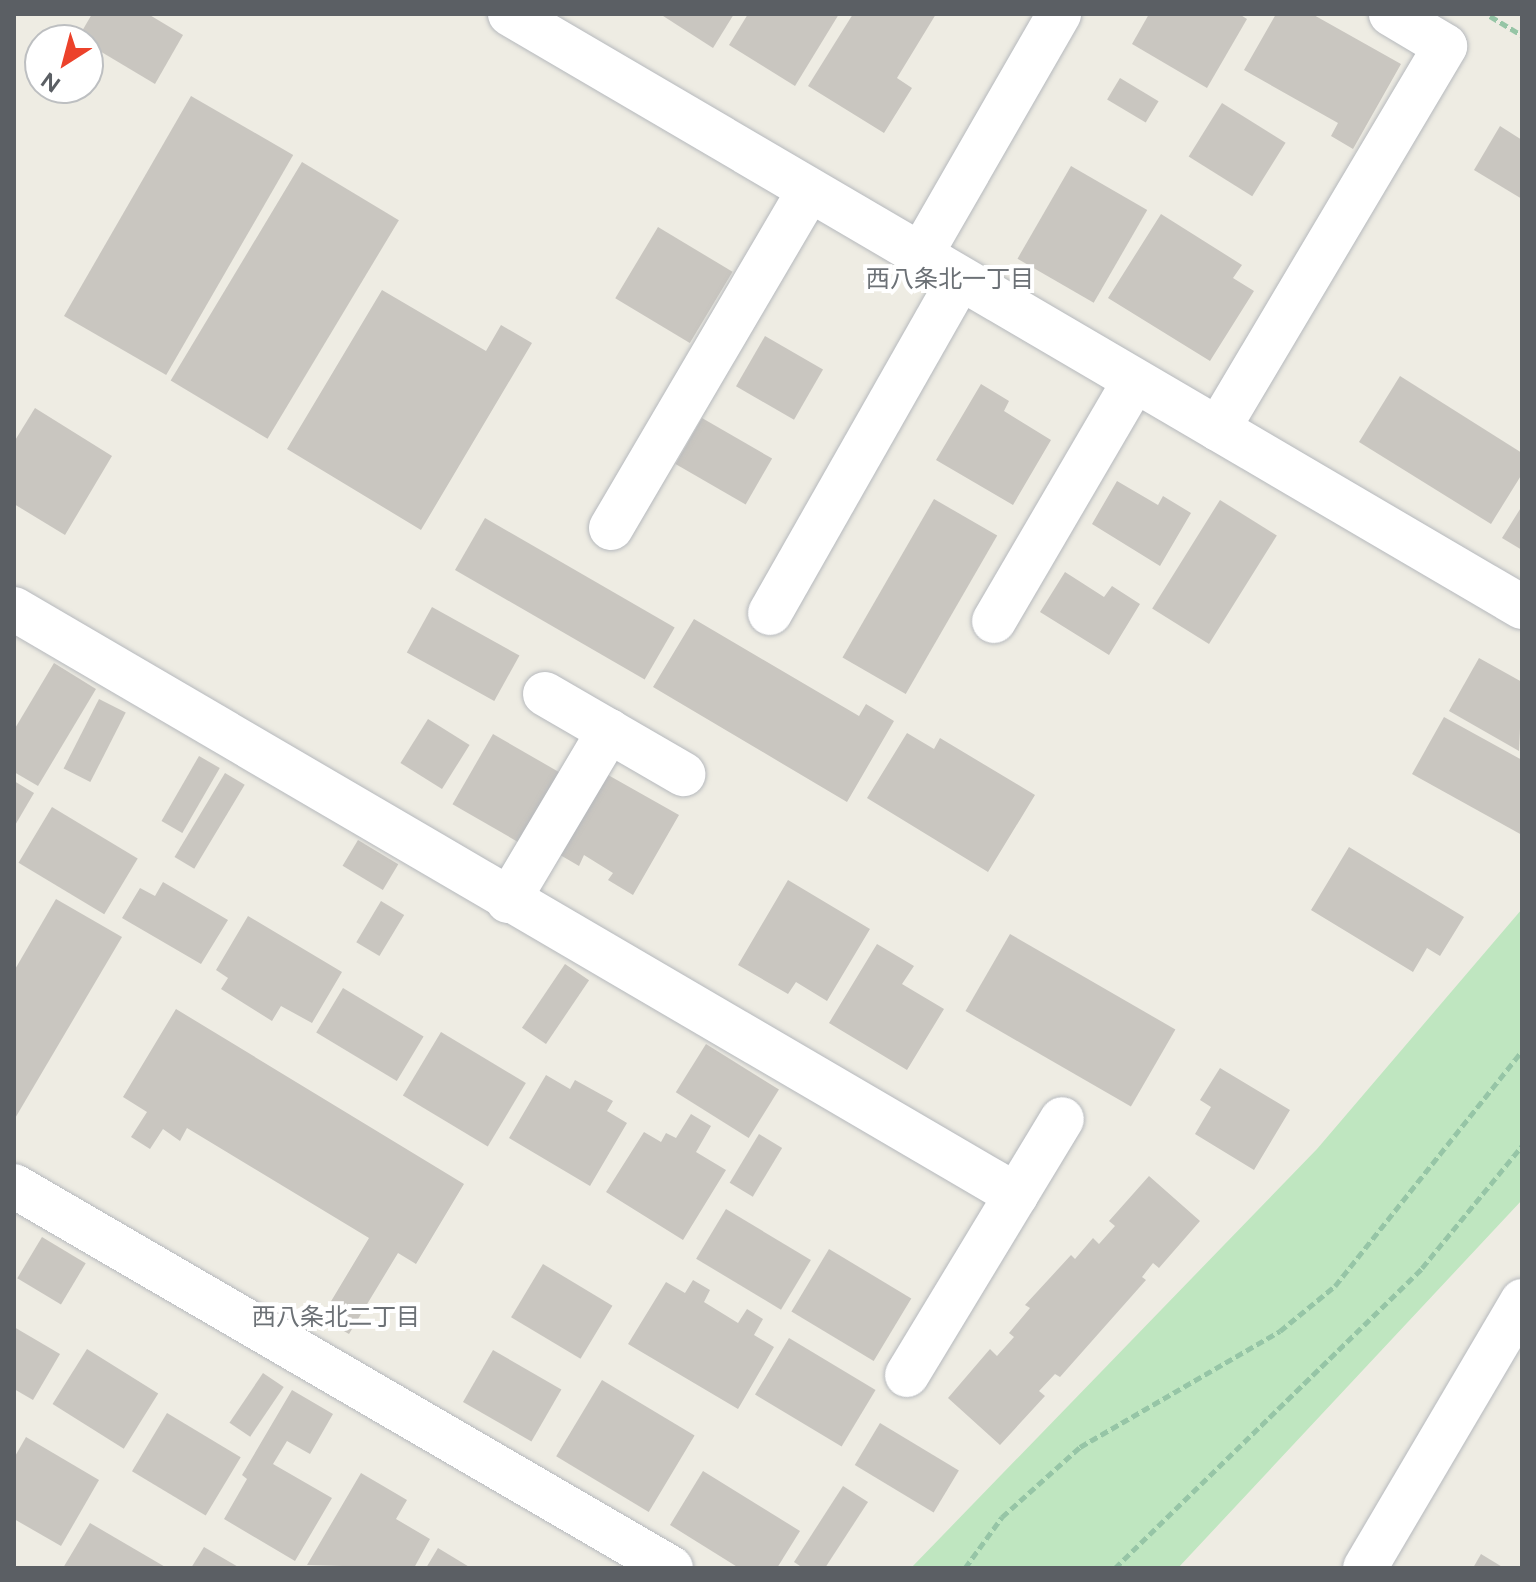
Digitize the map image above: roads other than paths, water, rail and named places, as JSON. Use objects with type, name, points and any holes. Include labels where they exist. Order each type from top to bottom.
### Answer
[{"type":"street","points":[[510,14],[1522,607]]},
{"type":"street","points":[[920,256],[1059,14]]},
{"type":"street","points":[[1218,429],[1445,46],[1391,14]]},
{"type":"street","points":[[611,528],[809,191]]},
{"type":"street","points":[[770,613],[960,279]]},
{"type":"street","points":[[994,621],[1134,381]]},
{"type":"street","points":[[14,609],[508,901],[1016,1195]]},
{"type":"street","points":[[545,694],[683,774]]},
{"type":"street","points":[[508,901],[609,731]]},
{"type":"street","points":[[907,1375],[1062,1119]]},
{"type":"street","points":[[14,1186],[671,1568]]},
{"type":"street","points":[[1365,1568],[1516,1326]]},
{"type":"district","name":"西八条北一丁目","points":[[950,279]]},
{"type":"district","name":"西八条北二丁目","points":[[336,1317]]}]
